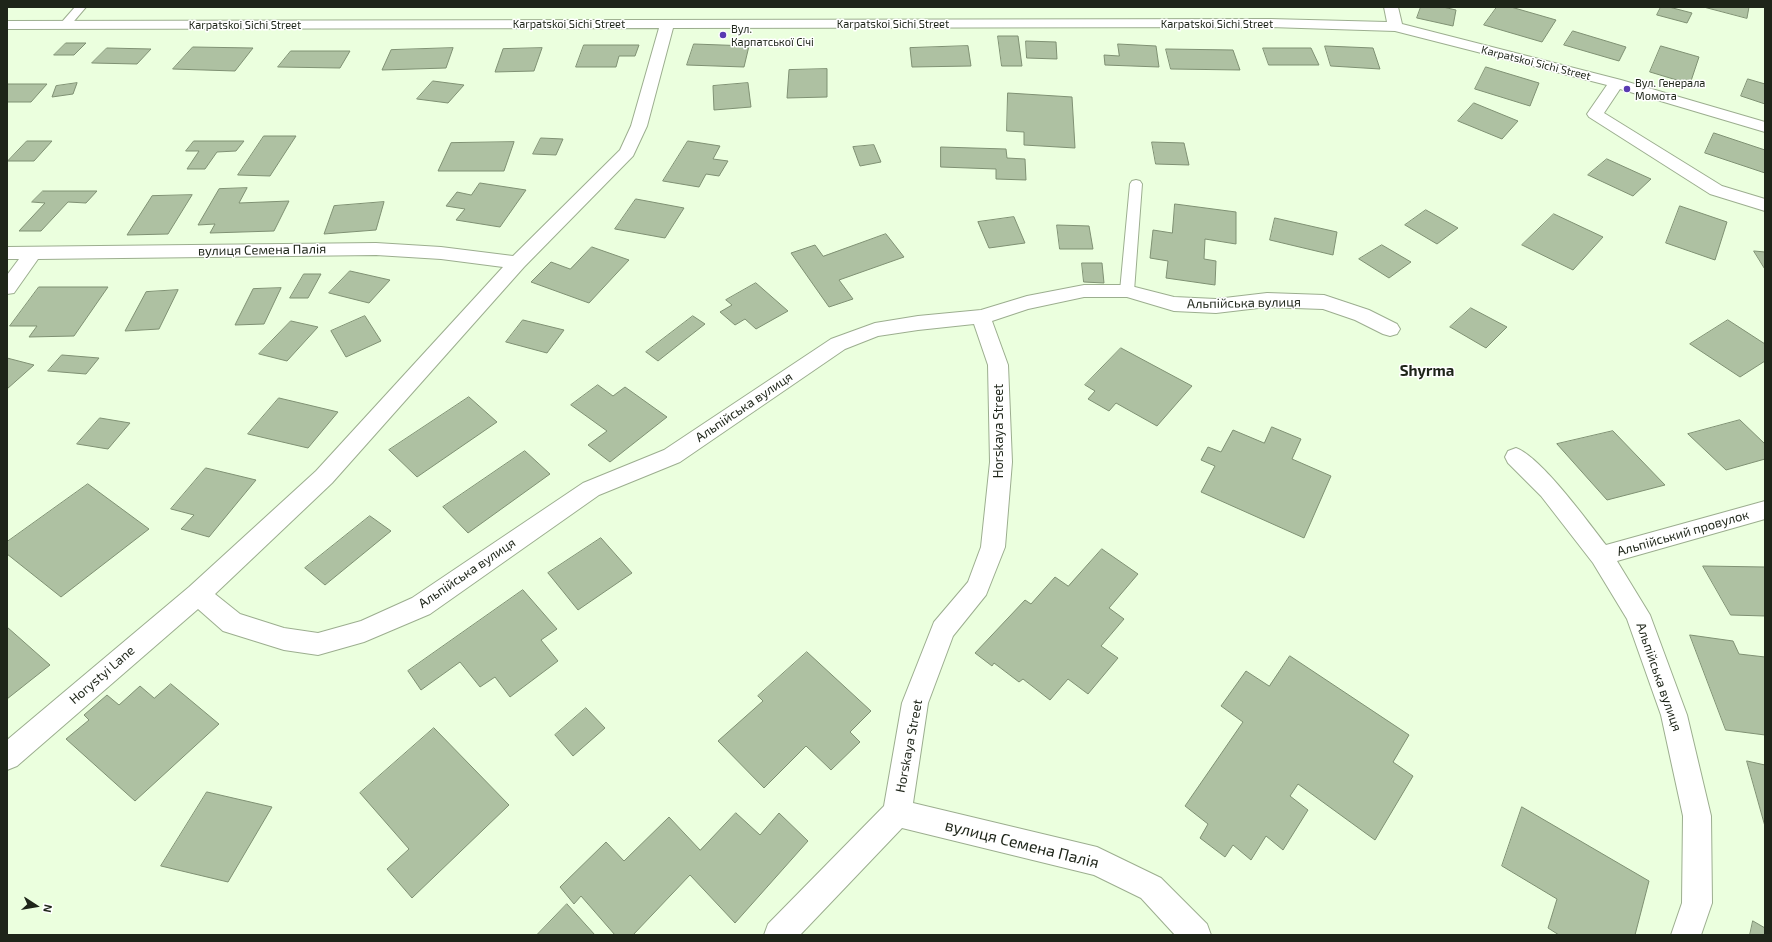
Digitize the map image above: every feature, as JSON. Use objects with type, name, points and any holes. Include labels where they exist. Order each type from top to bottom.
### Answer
[{"type":"street","points":[[1391,7],[1395,27]]},
{"type":"street","name":"Karpatskoi Sichi Street","points":[[7,25],[1270,23],[1395,27],[1616,83],[1765,127]]},
{"type":"street","points":[[198,594],[324,477],[517,263],[627,152],[639,126],[668,24]]},
{"type":"street","points":[[1616,83],[1595,114],[1716,190],[1765,205]]},
{"type":"street","name":"вулиця Семена Палія","points":[[7,253],[376,249],[441,253],[517,263]]},
{"type":"street","points":[[7,288],[33,253]]},
{"type":"street","name":"Альпійська вулиця","points":[[198,594],[232,623],[284,640],[318,644],[364,631],[421,606],[592,489],[672,456],[838,344],[875,330],[918,323],[981,317],[1027,303],[1084,291],[1127,291],[1174,304],[1216,306],[1266,300],[1324,302],[1362,315],[1390,329]]},
{"type":"street","name":"Horskaya Street","points":[[897,812],[915,703],[943,630],[978,588],[994,547],[1001,462],[998,365],[981,317]]},
{"type":"street","name":"Альпійська вулиця","points":[[1516,457],[1549,490],[1601,556],[1638,615],[1674,715],[1697,816],[1697,903],[1686,935]]},
{"type":"street","name":"Альпійський провулок","points":[[1601,556],[1765,510]]},
{"type":"street","name":"Horystyi Lane","points":[[7,757],[198,594]]},
{"type":"street","points":[[779,935],[897,812]]},
{"type":"street","name":"вулиця Семена Палія","points":[[897,812],[1097,861],[1150,888],[1196,935]]},
{"type":"lane","points":[[65,25],[80,7]]},
{"type":"lane","points":[[1127,291],[1136,184]]},
{"type":"building","points":[[1421,7],[1443,7],[1456,10],[1453,26],[1417,18]]},
{"type":"building","points":[[1497,7],[1511,7],[1556,20],[1542,42],[1484,25]]},
{"type":"building","points":[[1661,7],[1669,7],[1692,13],[1687,23],[1657,15]]},
{"type":"building","points":[[1704,7],[1749,7],[1747,18]]},
{"type":"building","points":[[1573,31],[1626,47],[1619,61],[1564,45]]},
{"type":"building","points":[[998,36],[1018,36],[1022,66],[1002,66]]},
{"type":"building","points":[[1026,41],[1056,42],[1057,59],[1027,58]]},
{"type":"building","points":[[66,43],[86,43],[74,55],[54,55]]},
{"type":"building","points":[[694,44],[749,46],[744,67],[687,65]]},
{"type":"building","points":[[1118,44],[1156,46],[1159,67],[1105,65],[1104,55],[1119,56]]},
{"type":"building","points":[[584,45],[639,45],[635,56],[619,56],[616,67],[576,67]]},
{"type":"building","points":[[968,46],[971,66],[912,67],[910,48]]},
{"type":"building","points":[[1325,46],[1373,48],[1380,69],[1331,66]]},
{"type":"building","points":[[1661,46],[1699,57],[1690,84],[1650,72]]},
{"type":"building","points":[[193,47],[253,48],[235,71],[173,69]]},
{"type":"building","points":[[107,48],[151,49],[137,64],[92,63]]},
{"type":"building","points":[[453,48],[446,68],[382,70],[391,50]]},
{"type":"building","points":[[542,48],[534,71],[495,72],[503,49]]},
{"type":"building","points":[[1263,48],[1311,48],[1319,65],[1269,65]]},
{"type":"building","points":[[1166,49],[1233,50],[1240,70],[1171,69]]},
{"type":"building","points":[[291,51],[350,51],[340,68],[278,67]]},
{"type":"building","points":[[1486,67],[1539,83],[1530,106],[1475,89]]},
{"type":"building","points":[[827,69],[827,97],[787,98],[789,70]]},
{"type":"building","points":[[1748,79],[1765,84],[1765,104],[1741,96]]},
{"type":"building","points":[[433,81],[464,85],[448,103],[417,99]]},
{"type":"building","points":[[77,83],[73,94],[52,97],[56,86]]},
{"type":"building","points":[[748,83],[751,107],[714,110],[713,86]]},
{"type":"building","points":[[7,84],[47,84],[31,102],[7,102]]},
{"type":"building","points":[[1008,93],[1072,97],[1075,148],[1024,145],[1024,132],[1007,131]]},
{"type":"building","points":[[1474,103],[1518,121],[1502,139],[1458,121]]},
{"type":"building","points":[[1714,133],[1765,150],[1765,173],[1705,153]]},
{"type":"building","points":[[264,136],[296,136],[270,176],[238,175]]},
{"type":"building","points":[[541,138],[563,139],[556,155],[533,154]]},
{"type":"building","points":[[27,141],[52,141],[34,161],[8,161]]},
{"type":"building","points":[[194,141],[244,141],[236,151],[217,152],[205,169],[187,169],[199,151],[186,151]]},
{"type":"building","points":[[688,141],[720,146],[713,159],[728,161],[719,176],[706,174],[699,187],[663,181]]},
{"type":"building","points":[[514,142],[504,171],[438,171],[451,143]]},
{"type":"building","points":[[1152,142],[1184,143],[1189,165],[1156,164]]},
{"type":"building","points":[[874,145],[881,162],[860,166],[853,147]]},
{"type":"building","points":[[941,147],[1006,149],[1007,158],[1025,159],[1026,180],[996,179],[996,169],[941,167]]},
{"type":"building","points":[[1607,159],[1651,179],[1633,196],[1588,175]]},
{"type":"building","points":[[480,183],[526,190],[500,227],[456,220],[465,209],[446,206],[457,192],[471,195]]},
{"type":"building","points":[[247,188],[239,203],[289,201],[274,231],[210,233],[215,224],[198,225],[219,189]]},
{"type":"building","points":[[43,191],[97,191],[86,203],[68,202],[41,231],[19,231],[45,203],[32,202]]},
{"type":"building","points":[[192,195],[168,234],[127,235],[152,196]]},
{"type":"building","points":[[636,199],[684,208],[665,238],[615,229]]},
{"type":"building","points":[[384,202],[376,230],[324,234],[334,206]]},
{"type":"building","points":[[1175,204],[1236,212],[1236,244],[1205,239],[1204,259],[1216,261],[1215,285],[1166,278],[1168,261],[1150,258],[1153,230],[1172,233]]},
{"type":"building","points":[[1680,206],[1727,222],[1715,260],[1666,243]]},
{"type":"building","points":[[1426,210],[1458,228],[1437,244],[1405,225]]},
{"type":"building","points":[[1554,214],[1603,237],[1573,270],[1522,245]]},
{"type":"building","points":[[1014,217],[1025,243],[989,248],[978,222]]},
{"type":"building","points":[[1275,218],[1337,232],[1333,255],[1270,240]]},
{"type":"building","points":[[1057,225],[1089,226],[1093,249],[1060,249]]},
{"type":"building","points":[[886,234],[904,257],[839,280],[853,299],[829,307],[791,253],[815,245],[823,256]]},
{"type":"building","points":[[1382,245],[1411,262],[1389,278],[1359,259]]},
{"type":"building","points":[[592,247],[629,260],[589,303],[531,282],[551,262],[570,269]]},
{"type":"building","points":[[1754,251],[1765,252],[1765,269]]},
{"type":"building","points":[[1082,263],[1102,263],[1104,283],[1084,282]]},
{"type":"building","points":[[350,271],[390,280],[369,303],[329,293]]},
{"type":"building","points":[[304,274],[321,274],[308,298],[290,298]]},
{"type":"building","points":[[756,283],[788,311],[756,329],[745,319],[735,325],[720,312],[732,305],[726,300]]},
{"type":"building","points":[[39,287],[108,287],[74,336],[29,337],[37,326],[10,326]]},
{"type":"building","points":[[281,288],[264,324],[235,325],[253,289]]},
{"type":"building","points":[[178,290],[159,329],[125,331],[146,292]]},
{"type":"building","points":[[1471,308],[1507,327],[1486,348],[1450,327]]},
{"type":"building","points":[[365,316],[381,341],[346,357],[331,331]]},
{"type":"building","points":[[693,316],[705,324],[658,361],[646,352]]},
{"type":"building","points":[[523,320],[564,330],[547,353],[506,342]]},
{"type":"building","points":[[1728,320],[1765,344],[1765,361],[1740,377],[1690,344]]},
{"type":"building","points":[[291,321],[318,327],[287,361],[259,354]]},
{"type":"building","points":[[1121,348],[1192,386],[1157,426],[1116,403],[1109,411],[1088,399],[1095,391],[1085,385]]},
{"type":"building","points":[[62,355],[99,358],[86,374],[48,371]]},
{"type":"building","points":[[7,358],[34,365],[7,389]]},
{"type":"building","points":[[598,385],[613,396],[625,387],[667,417],[610,462],[588,445],[607,431],[571,405]]},
{"type":"building","points":[[469,397],[497,422],[417,477],[389,450]]},
{"type":"building","points":[[279,398],[338,412],[308,448],[248,434]]},
{"type":"building","points":[[100,418],[130,423],[108,449],[77,444]]},
{"type":"building","points":[[1740,420],[1765,444],[1765,459],[1726,470],[1688,434]]},
{"type":"building","points":[[1272,427],[1301,439],[1292,459],[1331,476],[1304,538],[1201,492],[1215,466],[1201,460],[1208,447],[1221,452],[1233,430],[1264,443]]},
{"type":"building","points":[[1613,431],[1665,485],[1607,500],[1557,444]]},
{"type":"building","points":[[525,451],[550,474],[468,533],[443,507]]},
{"type":"building","points":[[206,468],[256,480],[209,537],[181,529],[194,515],[171,509]]},
{"type":"building","points":[[88,484],[149,529],[61,597],[7,554],[7,542]]},
{"type":"building","points":[[370,516],[391,531],[325,585],[305,568]]},
{"type":"building","points":[[601,538],[632,573],[578,610],[548,573]]},
{"type":"building","points":[[1102,549],[1138,574],[1109,608],[1124,619],[1101,646],[1118,658],[1088,694],[1068,679],[1050,700],[1023,679],[1019,682],[994,663],[992,666],[975,653],[1025,600],[1031,604],[1055,577],[1068,586]]},
{"type":"building","points":[[1703,566],[1765,567],[1765,616],[1731,615]]},
{"type":"building","points":[[523,590],[557,629],[541,640],[558,661],[510,697],[495,677],[480,687],[460,662],[421,690],[408,671]]},
{"type":"building","points":[[7,627],[50,665],[7,699]]},
{"type":"building","points":[[1690,635],[1733,641],[1739,654],[1765,657],[1765,735],[1726,730]]},
{"type":"building","points":[[807,652],[871,711],[850,732],[860,742],[831,770],[806,746],[764,788],[718,741],[763,701],[758,696]]},
{"type":"building","points":[[1290,656],[1409,735],[1393,762],[1413,776],[1375,840],[1298,784],[1290,796],[1308,810],[1283,850],[1266,836],[1251,860],[1233,845],[1225,857],[1200,838],[1208,824],[1185,806],[1243,722],[1221,706],[1246,671],[1269,686]]},
{"type":"building","points":[[171,684],[219,724],[135,801],[66,739],[89,720],[84,715],[107,695],[119,705],[140,686],[154,698]]},
{"type":"building","points":[[586,708],[605,728],[573,756],[555,735]]},
{"type":"building","points":[[434,728],[509,805],[412,898],[387,869],[409,849],[360,793]]},
{"type":"building","points":[[1747,761],[1765,765],[1765,826]]},
{"type":"building","points":[[207,792],[272,807],[228,882],[161,866]]},
{"type":"building","points":[[1522,807],[1649,881],[1635,935],[1559,935],[1548,928],[1557,899],[1502,866]]},
{"type":"building","points":[[736,813],[760,835],[779,813],[808,841],[735,923],[690,875],[633,935],[615,935],[581,896],[574,904],[560,887],[606,842],[624,861],[669,817],[700,850]]},
{"type":"building","points":[[567,904],[595,935],[537,935]]},
{"type":"building","points":[[1753,921],[1765,928],[1765,935],[1750,935]]},
{"type":"place","name":"Вул. Карпатської Січі","points":[[723,35]]},
{"type":"place","name":"Вул. Генерала Момота","points":[[1627,89]]},
{"type":"district","name":"Shyrma","points":[[1427,371]]}]
